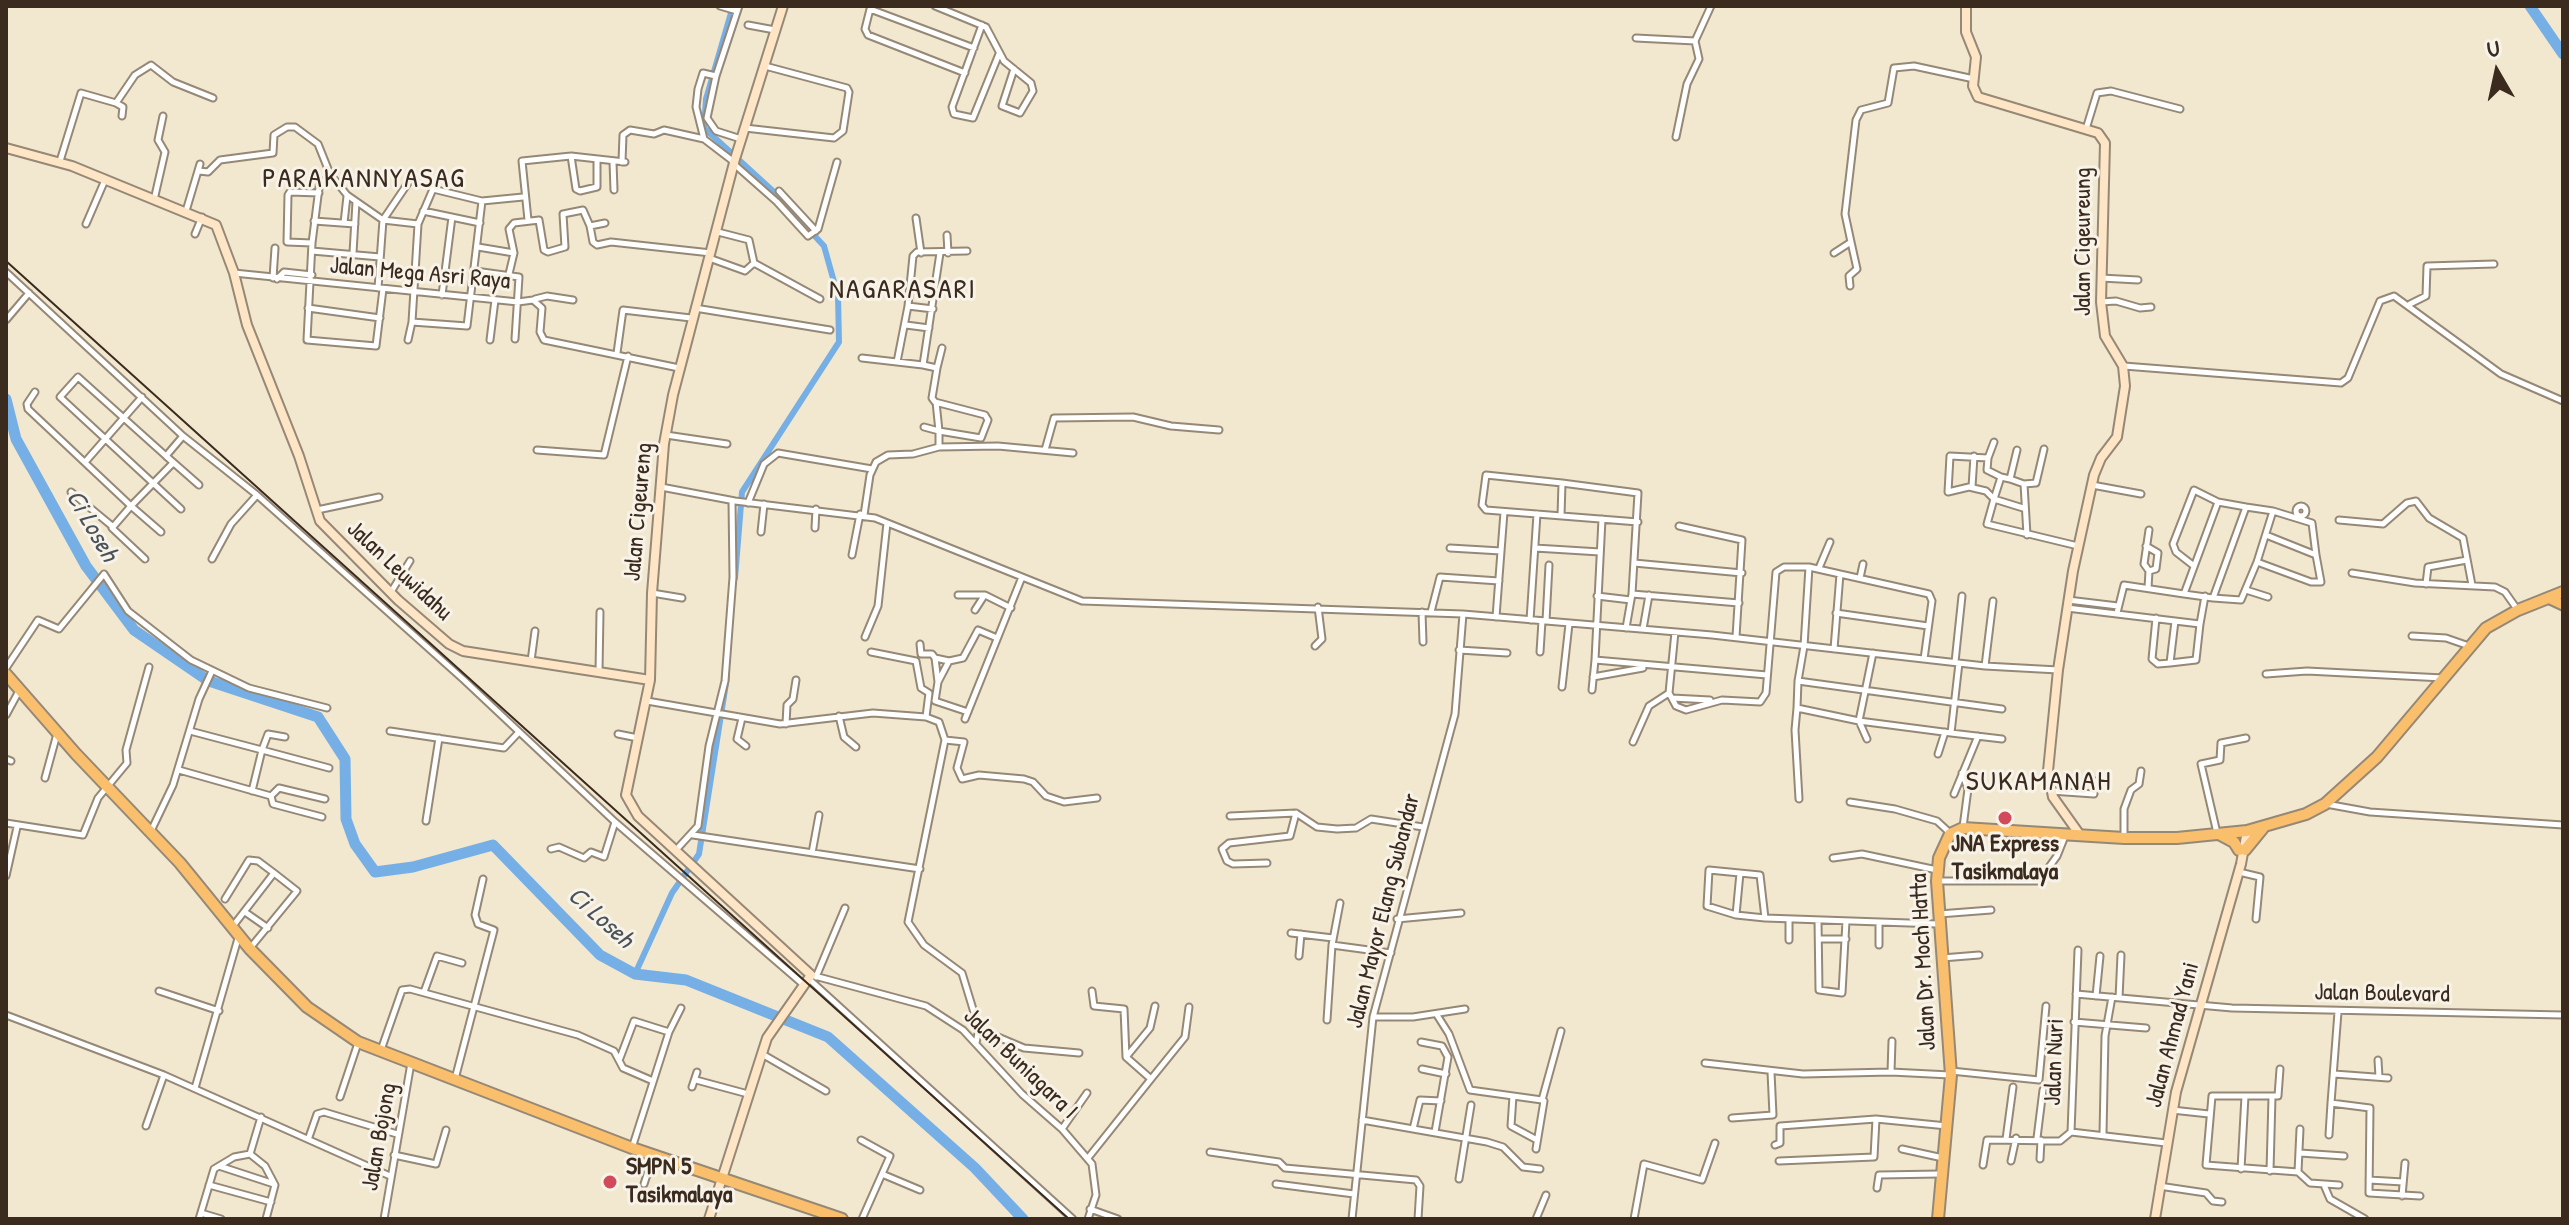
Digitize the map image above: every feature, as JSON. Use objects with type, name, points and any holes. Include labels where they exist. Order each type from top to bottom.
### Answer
[{"type":"highway","points":[[1950,834],[1963,828],[2124,838],[2218,834],[2263,828],[2325,804],[2398,735],[2469,646],[2492,623],[2563,592]]},
{"type":"highway","points":[[6,671],[58,733],[151,831],[250,949],[307,1007],[358,1042],[632,1148],[842,1219]]},
{"type":"highway","points":[[2218,834],[2242,850],[2263,828]]},
{"type":"highway","name":"Jalan Dr. Moch Hatta","points":[[1938,1219],[1950,1073],[1938,919],[1938,875],[1942,847],[1950,834]]},
{"type":"main road","points":[[2548,598],[2563,605]]},
{"type":"street","name":"Jalan Cigeureng","points":[[675,850],[638,816],[627,799],[650,680],[652,593],[666,435],[691,318],[718,232],[735,159],[783,6]]},
{"type":"street","points":[[935,6],[982,25],[991,33],[999,54],[1033,87],[1026,108],[1020,113],[1002,106],[1014,69]]},
{"type":"street","points":[[1676,137],[1687,84],[1699,59],[1695,41],[1711,6]]},
{"type":"street","points":[[1966,6],[1966,32],[1976,57],[1974,90],[1981,100],[2085,130],[2097,93],[2111,91],[2180,109]]},
{"type":"street","points":[[723,7],[736,9],[707,111],[709,123],[716,131],[741,139]]},
{"type":"street","points":[[965,73],[868,35],[865,29],[870,8],[974,48]]},
{"type":"street","points":[[748,25],[776,30]]},
{"type":"street","points":[[982,25],[952,109],[969,120],[973,118],[999,54]]},
{"type":"street","points":[[1636,38],[1695,41]]},
{"type":"street","points":[[116,103],[135,75],[151,65],[173,82],[213,98]]},
{"type":"street","points":[[745,128],[834,138],[843,131],[847,88],[765,66]]},
{"type":"street","points":[[1850,286],[1849,276],[1857,269],[1845,214],[1859,113],[1887,105],[1892,71],[1900,66],[1974,79]]},
{"type":"street","points":[[704,139],[696,107],[700,81],[706,73],[715,75]]},
{"type":"street","points":[[60,161],[80,95],[88,93],[116,103],[123,107],[122,116]]},
{"type":"street","points":[[154,200],[165,152],[158,140],[163,116]]},
{"type":"street","points":[[186,211],[200,168],[208,172],[220,160],[273,153],[274,135],[287,127],[295,127],[318,144],[330,174],[347,195],[383,220],[418,224]]},
{"type":"street","points":[[528,220],[523,197],[522,161],[571,156],[624,162],[623,135],[630,130],[654,134],[664,130],[704,139],[735,159],[805,235],[814,233]]},
{"type":"street","name":"Jalan Cigeureung","points":[[2050,791],[2048,763],[2068,604],[2091,485],[2098,462],[2117,437],[2120,426],[2123,366],[2107,339],[2101,302],[2105,143],[2100,134],[2085,130]]},
{"type":"street","points":[[6,148],[60,161],[202,217],[195,234]]},
{"type":"street","points":[[571,156],[576,189],[580,191],[597,187],[597,159]]},
{"type":"street","points":[[613,162],[614,190]]},
{"type":"street","points":[[814,233],[837,162]]},
{"type":"street","points":[[86,224],[105,180]]},
{"type":"street","points":[[320,180],[312,243],[308,340],[371,347],[378,343],[383,220],[408,183]]},
{"type":"street","points":[[408,340],[412,322],[418,224],[437,188],[482,201],[523,197]]},
{"type":"street","points":[[779,191],[814,233]]},
{"type":"street","points":[[312,243],[287,242],[288,195],[290,192],[319,193]]},
{"type":"street","points":[[344,223],[347,195]]},
{"type":"street","points":[[412,322],[464,327],[473,297],[482,201]]},
{"type":"street","points":[[353,253],[356,202]]},
{"type":"street","points":[[509,274],[514,253],[509,227],[528,220],[540,221],[546,252],[565,247],[563,214],[583,210],[593,242],[597,245],[611,242],[710,256],[745,271],[754,263]]},
{"type":"street","points":[[423,211],[480,223]]},
{"type":"street","name":"Jalan Leuwidahu","points":[[202,217],[216,225],[223,242],[247,325],[299,456],[316,510],[328,532],[454,648],[650,680]]},
{"type":"street","points":[[442,295],[452,217]]},
{"type":"street","points":[[916,218],[921,253]]},
{"type":"street","points":[[314,221],[355,224]]},
{"type":"street","points":[[590,226],[605,223]]},
{"type":"street","points":[[718,232],[749,240],[754,263],[820,299]]},
{"type":"street","points":[[947,235],[948,253]]},
{"type":"street","points":[[1834,253],[1851,242]]},
{"type":"street","points":[[478,247],[514,253]]},
{"type":"street","points":[[275,248],[275,278]]},
{"type":"street","points":[[312,251],[380,257]]},
{"type":"street","points":[[897,362],[906,325],[913,256],[967,251]]},
{"type":"street","points":[[923,365],[940,253]]},
{"type":"street","points":[[2409,304],[2426,296],[2427,266],[2494,264]]},
{"type":"street","points":[[475,271],[519,278],[515,339]]},
{"type":"street","points":[[6,272],[183,436],[257,495],[615,822],[692,889],[810,979]]},
{"type":"street","name":"Jalan Mega Asri Raya","points":[[234,273],[312,278],[380,289],[495,300],[533,300],[542,306],[540,332],[544,340],[679,368]]},
{"type":"street","points":[[2101,278],[2138,280]]},
{"type":"street","points":[[6,320],[29,293]]},
{"type":"street","points":[[533,300],[547,296],[573,300]]},
{"type":"street","points":[[2123,366],[2341,383],[2348,378],[2380,301],[2394,296],[2501,374],[2563,401]]},
{"type":"street","points":[[490,340],[495,300]]},
{"type":"street","points":[[2101,302],[2117,301],[2140,308],[2151,307]]},
{"type":"street","points":[[908,306],[933,309]]},
{"type":"street","points":[[308,308],[380,318]]},
{"type":"street","points":[[694,308],[830,330]]},
{"type":"street","points":[[617,353],[623,310],[691,318]]},
{"type":"street","points":[[906,325],[929,328]]},
{"type":"street","points":[[924,427],[978,439],[988,420],[985,415],[936,402],[932,398],[942,348]]},
{"type":"street","points":[[537,450],[604,455],[628,356]]},
{"type":"street","points":[[862,358],[937,368]]},
{"type":"street","points":[[181,509],[60,397],[78,377],[199,485]]},
{"type":"street","points":[[35,392],[27,404],[28,409],[161,532]]},
{"type":"street","points":[[86,461],[142,397]]},
{"type":"street","points":[[936,402],[939,447]]},
{"type":"street","points":[[1045,450],[1054,418],[1125,416],[1219,430]]},
{"type":"street","points":[[666,435],[727,444]]},
{"type":"street","points":[[166,456],[183,436]]},
{"type":"street","points":[[1994,442],[1988,458],[1988,472],[2024,484],[2036,483],[2044,449]]},
{"type":"street","points":[[852,555],[872,469],[888,455],[913,454],[939,447],[1073,453]]},
{"type":"street","points":[[2010,479],[2017,450]]},
{"type":"street","points":[[745,502],[764,464],[778,453],[872,469]]},
{"type":"street","points":[[1988,458],[1950,456],[1946,489],[1952,493],[1972,487],[1986,491],[1994,499],[2023,508]]},
{"type":"street","points":[[1972,487],[1974,456]]},
{"type":"street","points":[[112,526],[173,463]]},
{"type":"street","points":[[1626,628],[1638,522],[1636,491],[1488,473],[1482,507],[1504,512],[1638,522]]},
{"type":"street","points":[[2001,477],[1987,524],[2069,544],[2080,543]]},
{"type":"street","points":[[1561,516],[1562,483]]},
{"type":"street","points":[[2024,484],[2023,508],[2027,535]]},
{"type":"street","points":[[2091,485],[2141,494]]},
{"type":"street","points":[[661,487],[734,501],[862,515],[1082,601],[1463,614],[1736,638],[1985,666],[2058,670]]},
{"type":"street","points":[[2194,566],[2173,546],[2190,494],[2197,490],[2218,502],[2297,516],[2314,526],[2322,580],[2318,584],[2257,562]]},
{"type":"street","points":[[71,492],[145,559]]},
{"type":"street","points":[[212,559],[231,524],[257,495]]},
{"type":"street","points":[[316,510],[379,497]]},
{"type":"street","points":[[698,837],[727,666],[734,501]]},
{"type":"street","points":[[2339,520],[2383,524],[2407,503],[2416,501],[2429,518],[2462,536],[2472,585]]},
{"type":"street","points":[[2184,594],[2218,502]]},
{"type":"street","points":[[761,532],[764,504]]},
{"type":"street","points":[[2213,598],[2246,507]]},
{"type":"street","points":[[815,528],[816,509]]},
{"type":"street","points":[[2117,610],[2124,585],[2239,600],[2257,562],[2273,511]]},
{"type":"street","points":[[1496,617],[1504,512]]},
{"type":"street","points":[[1530,620],[1537,514]]},
{"type":"street","points":[[1592,690],[1602,519]]},
{"type":"street","points":[[865,637],[878,606],[887,523]]},
{"type":"street","points":[[1679,526],[1741,538],[1742,573],[1736,638]]},
{"type":"street","points":[[2148,588],[2149,571],[2144,564],[2149,530]]},
{"type":"street","points":[[2266,535],[2316,555]]},
{"type":"street","points":[[1819,568],[1830,542]]},
{"type":"street","points":[[2146,546],[2158,553],[2156,569],[2149,571]]},
{"type":"street","points":[[1450,548],[1501,551]]},
{"type":"street","points":[[1535,548],[1600,552]]},
{"type":"street","points":[[2426,584],[2428,567],[2467,560]]},
{"type":"street","points":[[391,593],[410,561]]},
{"type":"street","points":[[1634,563],[1742,573]]},
{"type":"street","points":[[1860,578],[1863,564]]},
{"type":"street","points":[[1540,652],[1549,565]]},
{"type":"street","points":[[1633,742],[1649,706],[1670,696],[1756,703],[1764,698],[1776,572],[1784,567],[1819,568],[1929,594],[1932,601],[1924,659]]},
{"type":"street","points":[[1799,799],[1795,730],[1809,567]]},
{"type":"street","points":[[2352,573],[2426,584],[2501,589],[2518,610]]},
{"type":"street","points":[[6,671],[38,620],[59,629],[99,576],[105,574],[128,611],[159,638],[212,671],[249,688],[327,708]]},
{"type":"street","points":[[1834,649],[1840,574]]},
{"type":"street","points":[[965,719],[1022,577]]},
{"type":"street","points":[[1431,612],[1440,577],[1499,581]]},
{"type":"street","points":[[2246,590],[2268,597]]},
{"type":"street","points":[[652,593],[682,598]]},
{"type":"street","points":[[958,595],[985,595],[1011,608]]},
{"type":"street","points":[[975,610],[985,595]]},
{"type":"street","points":[[1597,596],[1649,595],[1739,603]]},
{"type":"street","points":[[1643,629],[1649,595]]},
{"type":"street","points":[[1938,754],[1948,733],[1955,701],[1962,596]]},
{"type":"street","points":[[2156,618],[2152,659],[2158,664],[2196,660],[2205,596]]},
{"type":"street","points":[[1985,666],[1993,601]]},
{"type":"street","points":[[2068,604],[2200,624]]},
{"type":"street","points":[[1315,646],[1322,639],[1318,607]]},
{"type":"street","points":[[599,672],[600,612]]},
{"type":"street","points":[[1422,612],[1423,642]]},
{"type":"street","points":[[1836,613],[1928,626]]},
{"type":"street","name":"Jalan Mayor Elang Subandar","points":[[1352,1219],[1373,1017],[1397,919],[1455,714],[1463,614]]},
{"type":"street","points":[[2170,663],[2175,621]]},
{"type":"street","points":[[1562,687],[1569,624]]},
{"type":"street","points":[[920,644],[921,654],[932,654],[935,658],[949,661],[963,658],[975,629],[997,638]]},
{"type":"street","points":[[531,661],[535,631]]},
{"type":"street","points":[[1675,632],[1670,696],[1676,706],[1686,710],[1717,701]]},
{"type":"street","points":[[2412,636],[2446,638],[2469,646]]},
{"type":"street","points":[[1459,650],[1507,653]]},
{"type":"street","points":[[871,652],[916,661],[921,689],[929,693],[926,717]]},
{"type":"street","points":[[1867,739],[1859,721],[1873,653]]},
{"type":"street","points":[[935,658],[938,682],[935,701],[968,712]]},
{"type":"street","points":[[1595,660],[1767,675]]},
{"type":"street","points":[[938,682],[949,661]]},
{"type":"street","points":[[1593,677],[1653,666]]},
{"type":"street","points":[[6,823],[83,835],[96,800],[127,763],[126,750],[149,667]]},
{"type":"street","points":[[151,831],[179,770],[212,671]]},
{"type":"street","points":[[2266,674],[2307,671],[2444,678]]},
{"type":"street","points":[[786,724],[787,705],[793,699],[796,680]]},
{"type":"street","points":[[1798,681],[2002,709]]},
{"type":"street","points":[[6,715],[20,690]]},
{"type":"street","points":[[647,701],[786,724],[873,713],[926,717],[939,722],[945,740],[920,869],[908,910],[910,928],[931,951],[962,973],[979,1029],[976,1043]]},
{"type":"street","points":[[1797,708],[1859,721],[2002,739]]},
{"type":"street","points":[[839,716],[844,737],[856,747]]},
{"type":"street","points":[[742,718],[737,739],[746,746]]},
{"type":"street","points":[[190,731],[329,768]]},
{"type":"street","points":[[390,731],[504,748],[519,732]]},
{"type":"street","points":[[45,778],[58,733]]},
{"type":"street","points":[[252,791],[268,734],[285,737]]},
{"type":"street","points":[[618,734],[639,738]]},
{"type":"street","points":[[1954,794],[1978,736]]},
{"type":"street","points":[[426,821],[439,738]]},
{"type":"street","points":[[2218,834],[2201,764],[2220,760],[2221,743],[2246,738]]},
{"type":"street","points":[[945,740],[964,742],[957,768],[962,779],[979,775],[1024,779],[1033,782],[1046,796],[1064,802],[1097,798]]},
{"type":"street","points":[[179,770],[271,796]]},
{"type":"street","points":[[2124,838],[2124,809],[2130,791],[2139,784],[2141,771]]},
{"type":"street","points":[[1962,773],[1968,789],[1963,828]]},
{"type":"street","points":[[2050,791],[2094,794],[2095,781]]},
{"type":"street","points":[[271,796],[279,788],[325,799]]},
{"type":"street","points":[[2050,791],[2080,835]]},
{"type":"street","points":[[271,796],[273,804],[322,817]]},
{"type":"street","points":[[1850,802],[1922,817],[1940,823],[1950,834]]},
{"type":"street","points":[[2325,804],[2370,812],[2563,825]]},
{"type":"street","points":[[1230,816],[1296,813],[1321,828],[1354,829],[1371,819],[1423,827]]},
{"type":"street","points":[[1267,863],[1233,864],[1227,861],[1223,847],[1229,843],[1290,836],[1296,813]]},
{"type":"street","points":[[812,853],[819,815]]},
{"type":"street","points":[[551,849],[562,847],[584,858],[591,852],[604,857],[615,822]]},
{"type":"street","points":[[6,876],[17,827]]},
{"type":"street","name":"Jalan Ahmad Yani","points":[[2155,1219],[2172,1110],[2240,868],[2242,832]]},
{"type":"street","points":[[1833,858],[1862,854],[1938,875],[2039,881],[2057,856],[2065,835]]},
{"type":"street","points":[[920,869],[698,837],[675,850],[810,979],[1073,1219]]},
{"type":"street","points":[[225,899],[249,860],[254,859],[297,889],[250,949]]},
{"type":"street","points":[[2240,868],[2260,877],[2256,919]]},
{"type":"street","points":[[1765,918],[1761,876],[1709,871],[1707,906],[1736,915],[1765,918],[1879,922],[1938,919],[1991,910]]},
{"type":"street","points":[[195,1088],[219,1011],[236,931],[245,912],[274,873]]},
{"type":"street","points":[[1736,915],[1740,873]]},
{"type":"street","points":[[455,1079],[494,930],[478,924],[475,915],[483,879]]},
{"type":"street","points":[[1327,1020],[1333,942],[1340,903]]},
{"type":"street","points":[[709,1219],[761,1053],[775,1024],[810,979],[845,908]]},
{"type":"street","points":[[245,912],[268,928]]},
{"type":"street","points":[[1397,919],[1461,913]]},
{"type":"street","points":[[1789,919],[1789,940]]},
{"type":"street","points":[[1818,920],[1819,991],[1842,993],[1846,921]]},
{"type":"street","points":[[1879,922],[1879,945]]},
{"type":"street","points":[[1291,933],[1391,953]]},
{"type":"street","points":[[1299,956],[1301,934]]},
{"type":"street","points":[[1819,939],[1846,939]]},
{"type":"street","name":"Jalan Nuri","points":[[2071,1132],[2078,950]]},
{"type":"street","points":[[1941,958],[1979,955]]},
{"type":"street","points":[[2103,1134],[2106,1026],[2115,997],[2121,955]]},
{"type":"street","points":[[424,992],[437,956],[462,963]]},
{"type":"street","points":[[2096,996],[2100,956]]},
{"type":"street","name":"Jalan Buniagara I","points":[[810,979],[934,1009],[976,1043],[1022,1094],[1062,1129],[1088,1158]]},
{"type":"street","points":[[381,1050],[402,990],[424,992],[578,1035],[614,1051],[624,1069],[653,1081]]},
{"type":"street","points":[[159,991],[219,1011]]},
{"type":"street","points":[[1092,991],[1094,1006],[1124,1009],[1126,1057],[1151,1079]]},
{"type":"street","name":"Jalan Boulevard","points":[[2076,994],[2200,1007],[2563,1015]]},
{"type":"street","points":[[1126,1057],[1150,1028],[1155,1006]]},
{"type":"street","points":[[1705,1063],[1771,1072],[1838,1075],[1950,1073],[2039,1080],[2046,1006]]},
{"type":"street","points":[[1088,1219],[1097,1181],[1088,1158],[1185,1037],[1189,1007]]},
{"type":"street","points":[[632,1148],[669,1032],[681,1008]]},
{"type":"street","points":[[1373,1017],[1437,1015],[1465,1009]]},
{"type":"street","points":[[2329,1135],[2338,1012]]},
{"type":"street","points":[[6,1015],[164,1075],[309,1137],[390,1176]]},
{"type":"street","points":[[1437,1015],[1449,1034],[1468,1088],[1544,1101]]},
{"type":"street","points":[[620,1059],[634,1021],[669,1032]]},
{"type":"street","points":[[2074,1022],[2146,1028]]},
{"type":"street","points":[[979,1029],[1024,1048],[1079,1053]]},
{"type":"street","points":[[1536,1149],[1561,1031]]},
{"type":"street","points":[[1891,1072],[1892,1041]]},
{"type":"street","points":[[340,1097],[358,1042]]},
{"type":"street","points":[[1421,1042],[1445,1048],[1449,1063],[1435,1132]]},
{"type":"street","points":[[761,1053],[826,1091]]},
{"type":"street","points":[[2378,1060],[2379,1077]]},
{"type":"street","name":"Jalan Bojong","points":[[384,1219],[411,1062]]},
{"type":"street","points":[[1422,1069],[1446,1074]]},
{"type":"street","points":[[2280,1069],[2279,1096],[2212,1096],[2207,1166],[2298,1172],[2310,1183],[2339,1185]]},
{"type":"street","points":[[1732,1118],[1773,1115],[1771,1072]]},
{"type":"street","points":[[2334,1074],[2388,1078]]},
{"type":"street","points":[[146,1126],[164,1075]]},
{"type":"street","points":[[692,1087],[696,1076],[748,1094]]},
{"type":"street","points":[[2006,1139],[2013,1087]]},
{"type":"street","points":[[2040,1159],[2043,1090]]},
{"type":"street","points":[[1062,1129],[1087,1093]]},
{"type":"street","points":[[1513,1096],[1511,1127],[1537,1140]]},
{"type":"street","points":[[2241,1169],[2245,1096]]},
{"type":"street","points":[[2270,1171],[2272,1097]]},
{"type":"street","points":[[1413,1129],[1420,1100],[1441,1101]]},
{"type":"street","points":[[2331,1103],[2370,1108],[2370,1194],[2420,1196]]},
{"type":"street","points":[[1459,1179],[1463,1138],[1471,1105]]},
{"type":"street","points":[[2172,1110],[2209,1114]]},
{"type":"street","points":[[309,1137],[317,1114],[324,1112],[397,1134]]},
{"type":"street","points":[[250,1154],[261,1117]]},
{"type":"street","points":[[1775,1145],[1780,1143],[1780,1126],[1876,1119],[1948,1126]]},
{"type":"street","points":[[1779,1161],[1874,1157],[1876,1119]]},
{"type":"street","points":[[1362,1120],[1503,1147],[1523,1167],[1540,1169]]},
{"type":"street","points":[[2298,1172],[2300,1129]]},
{"type":"street","points":[[394,1155],[436,1164],[446,1130]]},
{"type":"street","points":[[1983,1165],[1986,1140],[2063,1140],[2071,1132],[2166,1143]]},
{"type":"street","points":[[2011,1161],[2016,1138]]},
{"type":"street","points":[[861,1140],[889,1154],[862,1219]]},
{"type":"street","points":[[1634,1219],[1644,1164],[1702,1180],[1715,1143]]},
{"type":"street","points":[[1902,1149],[1943,1158]]},
{"type":"street","points":[[1210,1152],[1279,1162],[1285,1168],[1418,1181],[1418,1219]]},
{"type":"street","points":[[2300,1153],[2344,1156]]},
{"type":"street","points":[[221,1219],[200,1216],[209,1185],[218,1166],[250,1154]]},
{"type":"street","points":[[250,1154],[265,1166],[275,1185],[266,1219]]},
{"type":"street","points":[[644,1184],[653,1155]]},
{"type":"street","points":[[2402,1196],[2405,1163]]},
{"type":"street","points":[[218,1166],[275,1185]]},
{"type":"street","points":[[882,1174],[920,1190]]},
{"type":"street","points":[[1877,1188],[1879,1175],[1941,1174]]},
{"type":"street","points":[[2369,1180],[2403,1182]]},
{"type":"street","points":[[1276,1184],[1354,1194]]},
{"type":"street","points":[[209,1185],[271,1202]]},
{"type":"street","points":[[2158,1185],[2206,1193],[2213,1201],[2222,1202]]},
{"type":"street","points":[[2324,1185],[2330,1199],[2365,1219]]},
{"type":"street","points":[[1536,1219],[1546,1195]]},
{"type":"street","points":[[1090,1209],[1118,1219]]},
{"type":"waterway","points":[[733,6],[706,99],[704,128],[774,192],[824,246],[838,296],[839,342],[742,492],[735,578]]},
{"type":"waterway","points":[[2530,6],[2563,54]]},
{"type":"waterway","name":"Ci Loseh","points":[[6,399],[16,439],[86,566],[134,630],[207,680]]},
{"type":"waterway","points":[[635,974],[672,893],[699,854],[727,677]]},
{"type":"waterway","name":"Ci Loseh","points":[[209,681],[318,717],[345,759],[346,819],[355,844],[375,872],[413,867],[493,845],[600,955],[635,974],[686,980],[828,1037],[975,1168],[1023,1219]]},
{"type":"railway","points":[[6,261],[1069,1219]]},
{"type":"place","name":"JNA Express Tasikmalaya","points":[[2005,818]]},
{"type":"place","name":"SMPN 5 Tasikmalaya","points":[[610,1182]]},
{"type":"district","name":"PARAKANNYASAG","points":[[364,180]]},
{"type":"district","name":"NAGARASARI","points":[[903,291]]},
{"type":"district","name":"SUKAMANAH","points":[[2039,783]]}]
